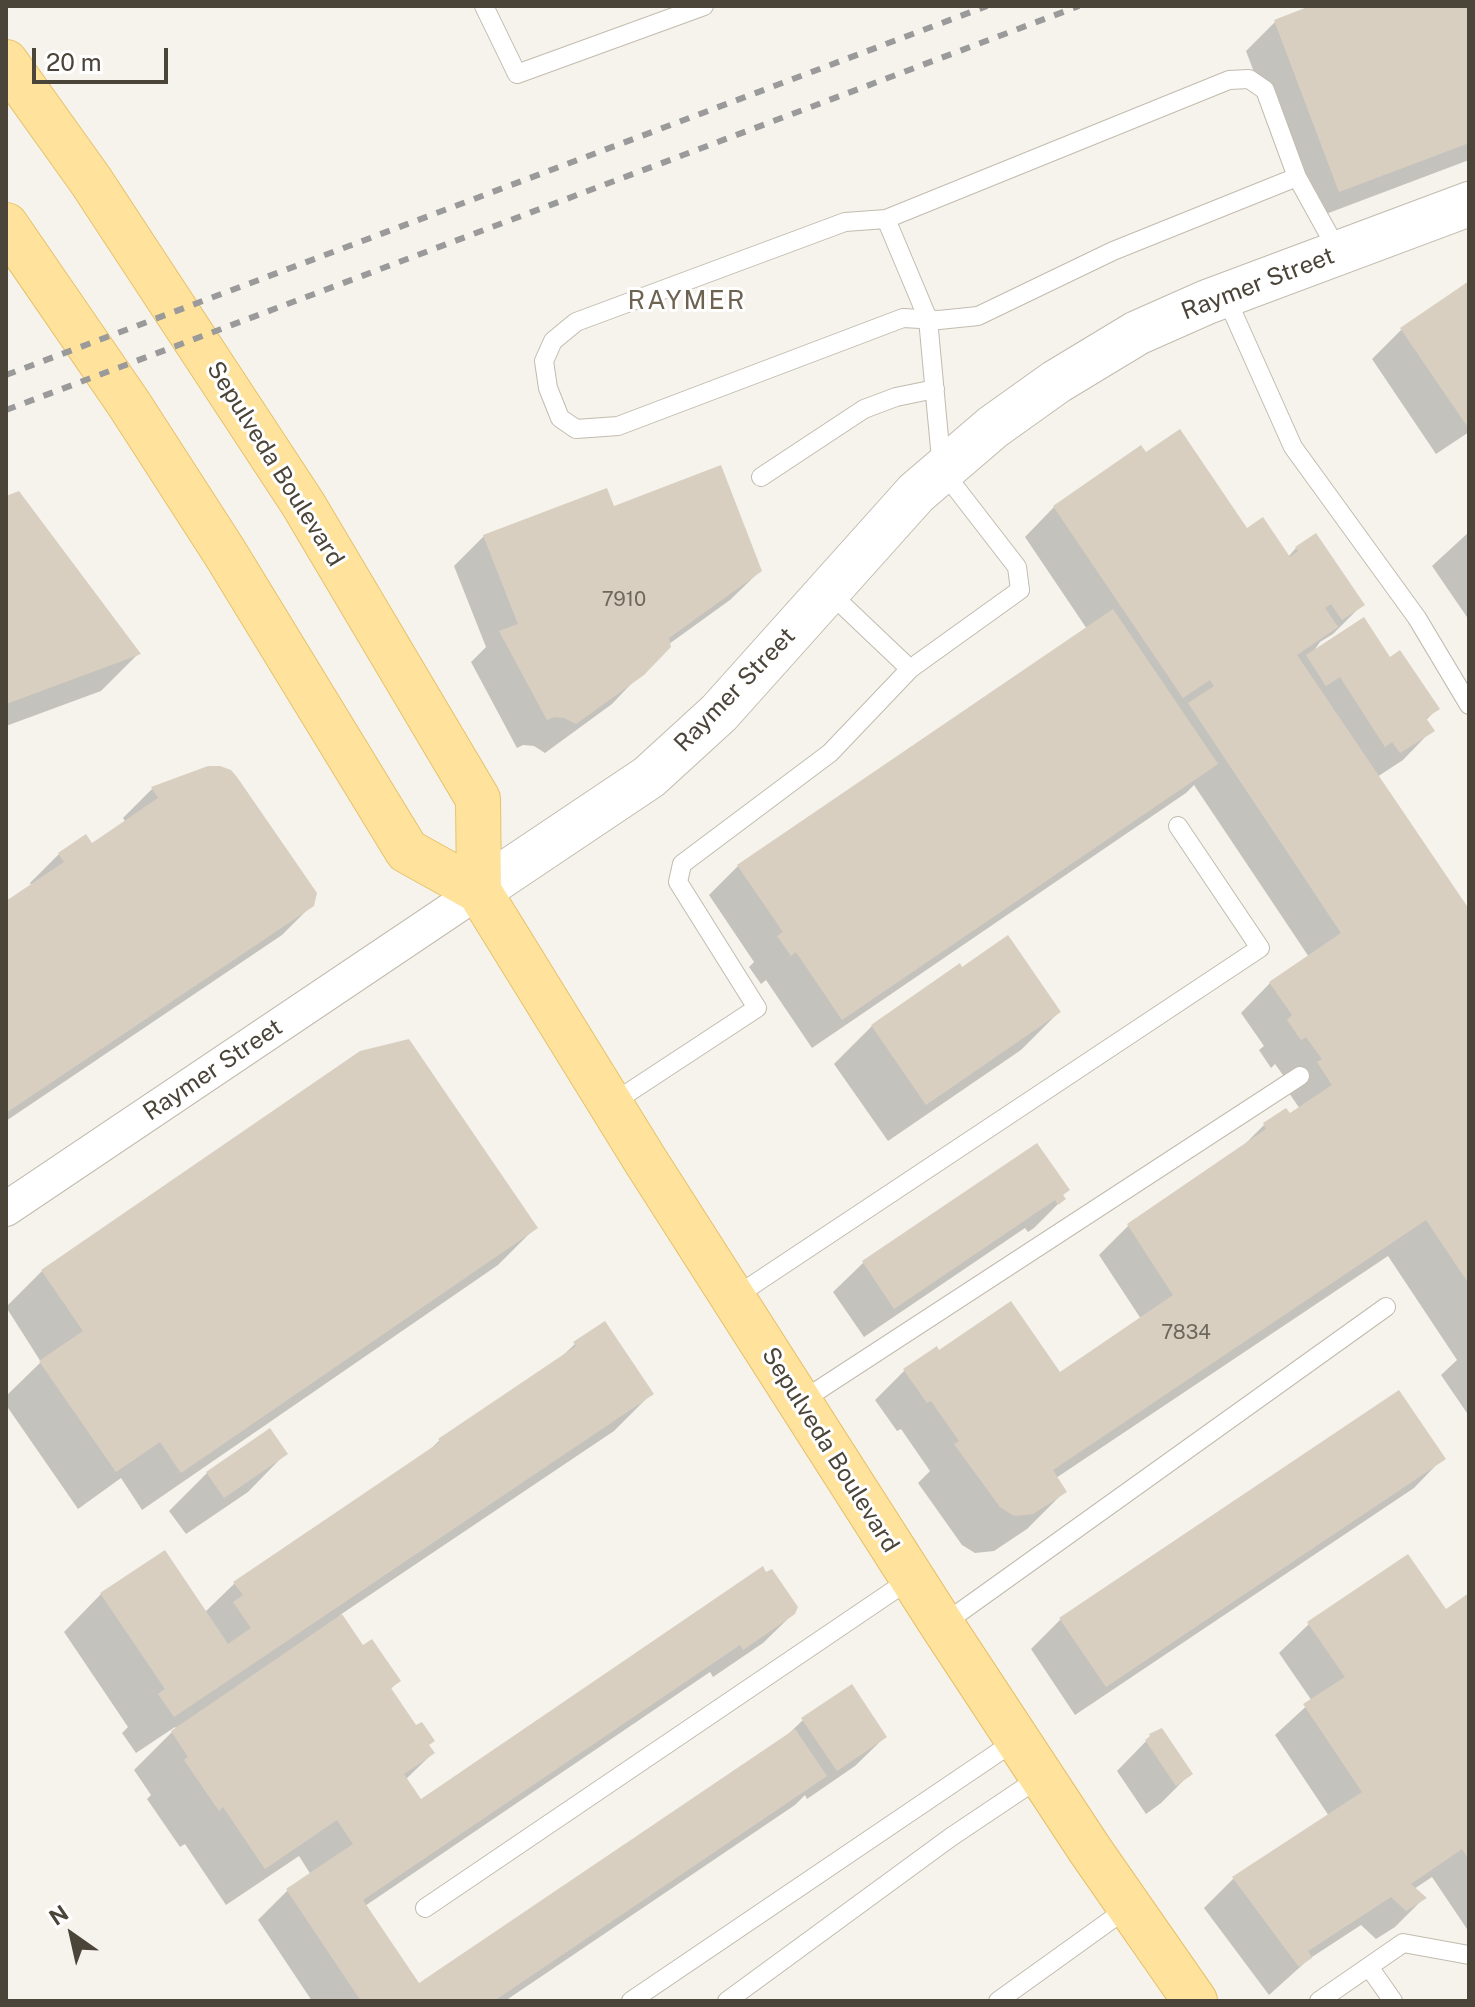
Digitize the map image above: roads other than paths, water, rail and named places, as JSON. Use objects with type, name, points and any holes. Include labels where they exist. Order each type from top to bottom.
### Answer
[{"type":"main road","name":"Sepulveda Boulevard","points":[[6,62],[91,181],[295,493],[478,799],[479,891]]},
{"type":"main road","name":"Sepulveda Boulevard","points":[[6,225],[129,404],[225,553],[407,851],[479,891],[942,1625],[1195,2001]]},
{"type":"street","name":"Raymer Street","points":[[6,1209],[649,777],[719,713],[916,493],[993,427],[1056,382],[1137,333],[1225,295],[1469,204]]},
{"type":"lane","points":[[484,6],[517,74],[704,6]]},
{"type":"lane","points":[[1297,177],[1113,251],[978,316],[903,318],[618,426],[576,429],[560,418],[548,388],[544,361],[553,341],[576,322],[845,222],[886,219],[1229,80],[1249,79],[1265,90],[1297,177],[1339,253]]},
{"type":"lane","points":[[611,1104],[757,1008],[678,882],[682,864],[830,753],[910,669],[1020,590],[1017,567],[942,470],[928,319],[886,219]]},
{"type":"lane","points":[[1225,295],[1293,447],[1417,618],[1469,705]]},
{"type":"lane","points":[[761,477],[864,409],[896,397],[935,389]]},
{"type":"lane","points":[[829,592],[910,669]]},
{"type":"lane","points":[[733,1298],[1260,948],[1178,826]]},
{"type":"lane","points":[[800,1402],[1300,1076]]},
{"type":"lane","points":[[942,1625],[1386,1307]]},
{"type":"lane","points":[[425,1908],[912,1578]]},
{"type":"lane","points":[[631,2001],[1018,1739]]},
{"type":"lane","points":[[727,2001],[951,1837],[1042,1776]]},
{"type":"lane","points":[[998,2001],[1129,1907]]},
{"type":"lane","points":[[1319,2001],[1403,1943],[1469,1955]]},
{"type":"lane","points":[[1369,1967],[1393,2001]]},
{"type":"railway","points":[[6,375],[987,6]]},
{"type":"railway","points":[[6,410],[1079,6]]},
{"type":"district","name":"RAYMER","points":[[687,301]]}]
